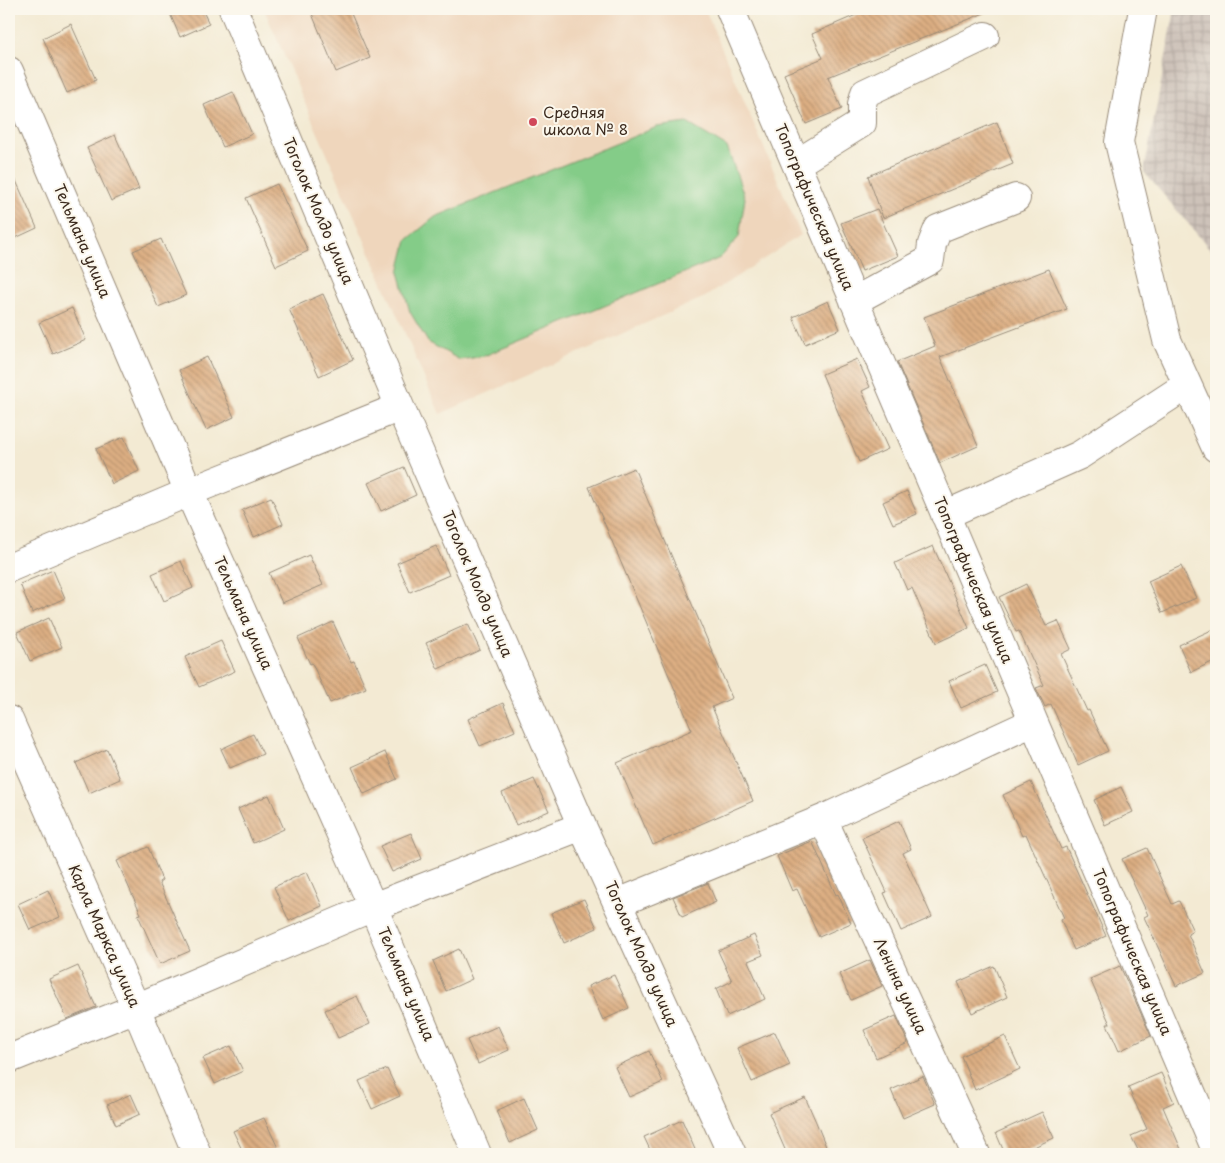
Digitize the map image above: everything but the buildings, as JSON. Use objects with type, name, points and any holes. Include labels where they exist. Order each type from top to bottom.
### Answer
[{"type":"street","name":"Тоголок Молдо улица","points":[[234,9],[400,407],[582,826],[732,1154]]},
{"type":"street","name":"Топографическая улица","points":[[730,9],[1216,1150]]},
{"type":"street","points":[[1143,9],[1119,142],[1167,340],[1216,448]]},
{"type":"street","points":[[796,164],[862,123],[862,104],[865,93],[985,36]]},
{"type":"street","name":"Тельмана улица","points":[[9,71],[189,492],[373,907],[477,1154]]},
{"type":"street","points":[[854,301],[930,260],[932,244],[938,229],[1016,198]]},
{"type":"street","points":[[945,515],[1080,455],[1187,385]]},
{"type":"street","points":[[9,568],[189,492],[400,407]]},
{"type":"street","name":"Карла Маркса улица","points":[[9,720],[136,1008],[197,1154]]},
{"type":"street","points":[[618,903],[823,818],[1033,722]]},
{"type":"street","name":"Ленина улица","points":[[823,818],[976,1154]]},
{"type":"street","points":[[9,1059],[136,1008],[373,907],[582,826]]},
{"type":"shaded area","name":"Средняя школа № 8","points":[[264,9],[705,9],[801,235],[705,297],[440,414]]},
{"type":"shaded area","points":[[1175,9],[1216,9],[1216,256],[1144,172]]},
{"type":"green space","points":[[687,123],[727,147],[745,198],[739,237],[720,258],[484,356],[460,360],[428,342],[410,312],[399,272],[407,240],[435,217],[657,127]]},
{"type":"place","name":"Средняя школа № 8","points":[[533,122]]}]
